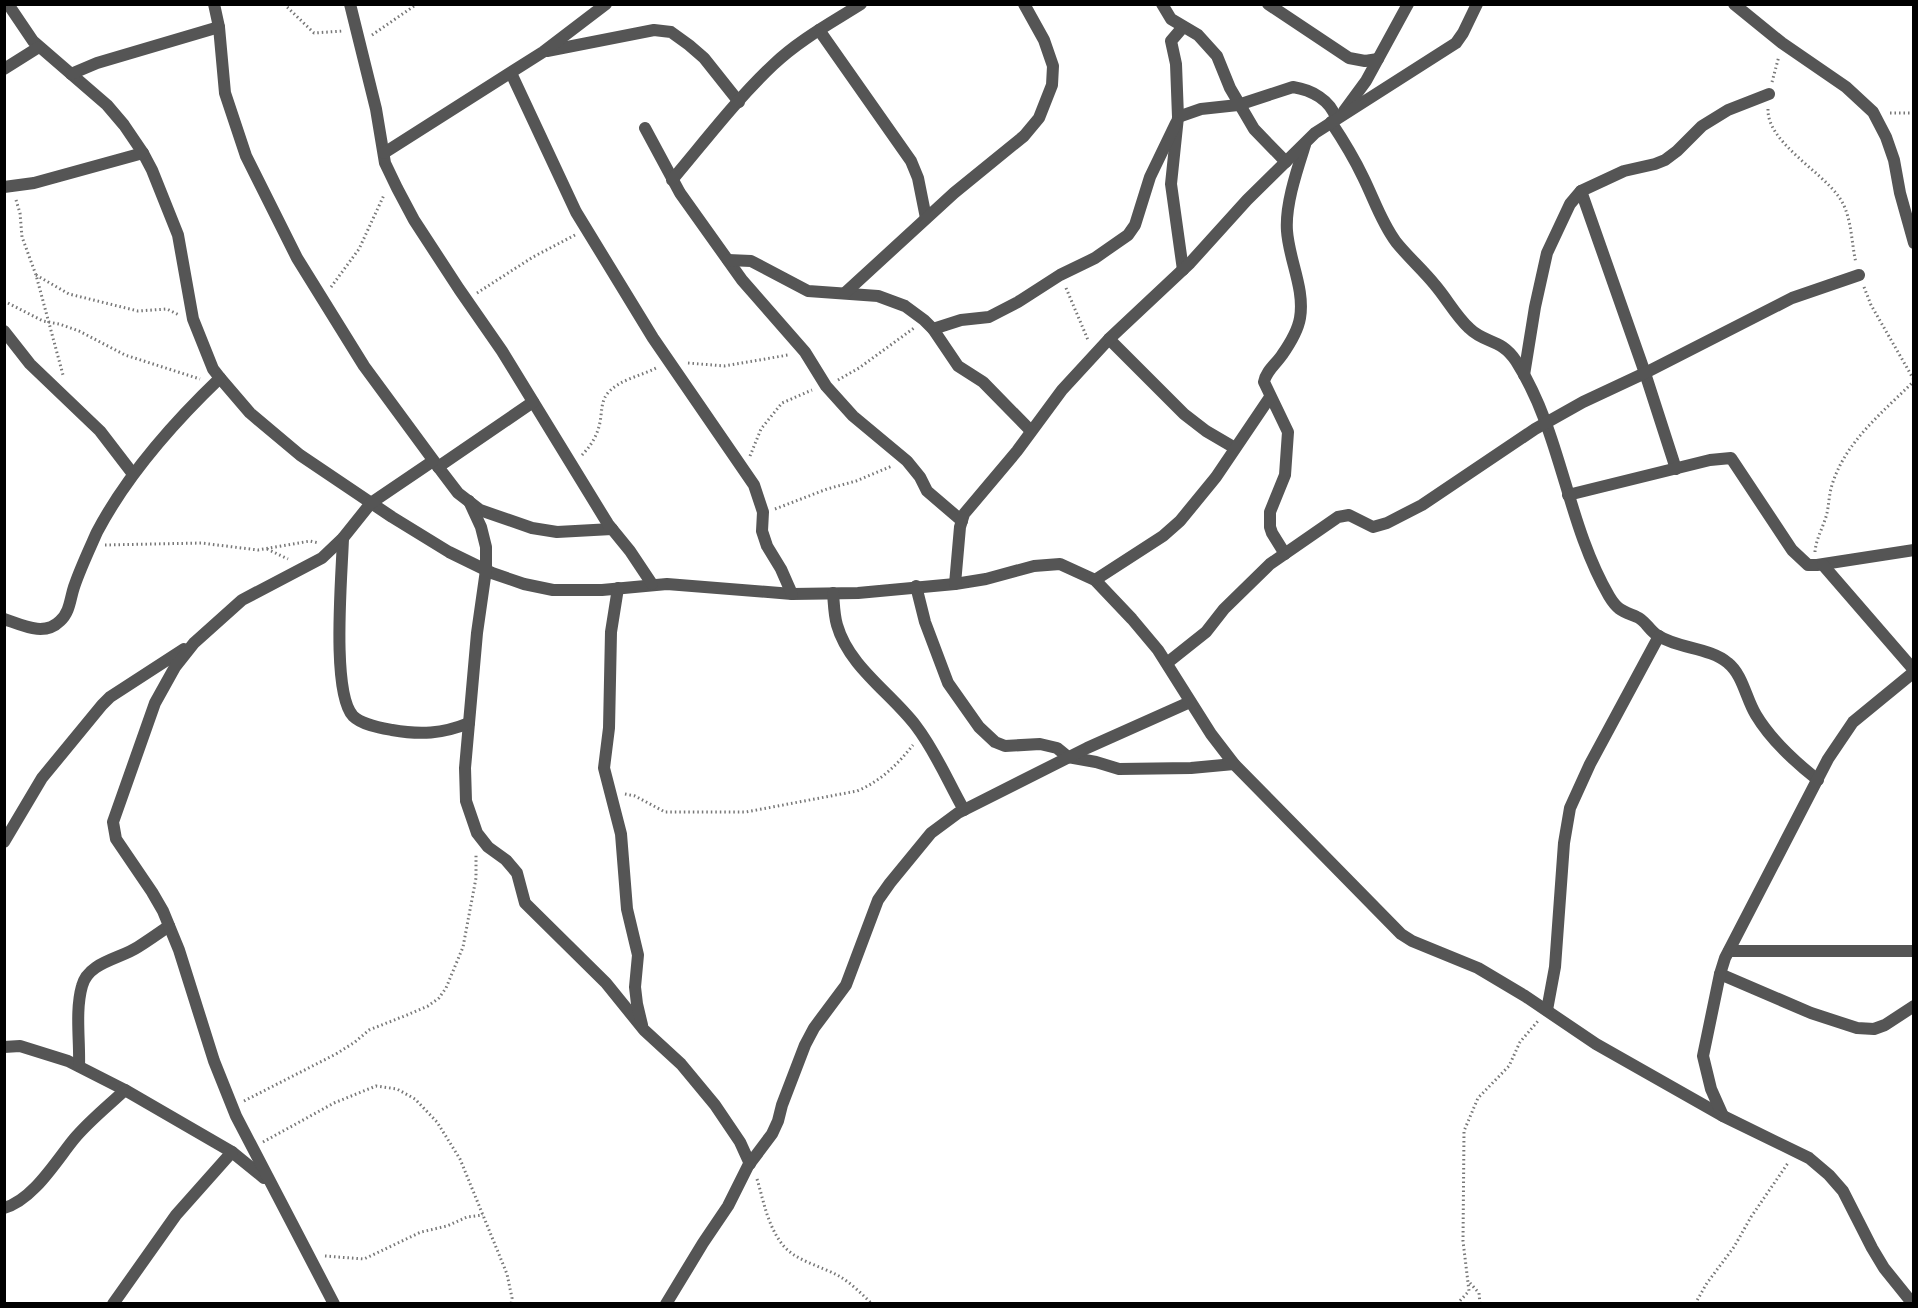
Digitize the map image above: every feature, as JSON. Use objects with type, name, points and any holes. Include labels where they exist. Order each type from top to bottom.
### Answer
[{"type":"street","points":[[8,4],[29,37],[107,105],[143,153],[178,235],[182,248],[189,305],[216,382],[300,455],[449,552],[486,570],[524,584],[553,590],[576,591],[652,584],[692,585],[792,594],[833,593],[955,584],[986,579],[1034,566],[1060,564],[1095,580],[1132,619],[1167,663],[1190,702],[1234,764],[1401,934],[1412,941],[1478,968],[1596,1044],[1723,1116],[1809,1158],[1843,1191],[1884,1268],[1913,1304]]},
{"type":"street","points":[[214,4],[219,27],[225,93],[246,156],[297,258],[364,366],[436,464],[458,493],[480,510],[545,531],[612,529]]},
{"type":"street","points":[[350,4],[385,163],[414,220],[502,351],[612,529],[652,584]]},
{"type":"street","points":[[672,180],[773,65],[819,30],[861,4]]},
{"type":"street","points":[[845,293],[926,218],[1024,136],[1039,118],[1052,85],[1053,66],[1047,46],[1024,4]]},
{"type":"street","points":[[1162,4],[1171,19],[1198,35],[1217,57],[1238,105],[1254,129],[1286,162]]},
{"type":"street","points":[[1268,4],[1349,58],[1365,61],[1378,59]]},
{"type":"street","points":[[1337,118],[1366,81],[1408,4]]},
{"type":"street","points":[[955,584],[962,520],[967,509],[1017,451],[1062,390],[1109,339],[1183,270],[1315,132],[1456,43],[1477,4]]},
{"type":"street","points":[[1734,4],[1782,43],[1846,87],[1873,112],[1894,159],[1900,193],[1914,243]]},
{"type":"street","points":[[384,153],[543,52],[605,5]]},
{"type":"street","points":[[70,74],[97,63],[219,27]]},
{"type":"street","points":[[1183,27],[1171,41],[1177,74],[1177,120],[1172,184],[1183,270]]},
{"type":"street","points":[[543,52],[654,30],[671,32],[704,58],[739,102]]},
{"type":"street","points":[[819,30],[910,161],[918,178],[926,218]]},
{"type":"street","points":[[4,69],[39,47]]},
{"type":"street","points":[[511,73],[576,212],[652,338],[744,468],[759,496],[763,515],[762,531],[767,546],[792,594]]},
{"type":"street","points":[[933,329],[961,320],[989,316],[1018,302],[1060,275],[1095,258],[1120,242],[1132,231],[1150,177],[1177,120],[1201,109],[1238,105],[1293,87],[1301,88],[1325,100],[1337,118],[1383,223],[1395,241],[1435,285],[1467,327],[1508,350],[1524,375],[1536,396],[1546,423],[1585,544],[1610,597],[1626,614],[1642,620],[1659,636],[1714,655],[1729,663],[1763,725],[1786,752],[1818,780]]},
{"type":"street","points":[[1524,375],[1547,253],[1570,204],[1581,191],[1624,171],[1665,160],[1702,126],[1728,110],[1769,94]]},
{"type":"street","points":[[645,128],[672,180],[742,280],[805,352],[826,386],[854,416],[907,460],[927,491],[962,520]]},
{"type":"street","points":[[1285,554],[1272,533],[1270,512],[1285,475],[1288,432],[1265,387],[1265,378],[1283,354],[1300,320],[1301,299],[1287,229],[1296,171],[1306,141]]},
{"type":"street","points":[[8,187],[42,181],[143,153]]},
{"type":"street","points":[[1581,191],[1676,469]]},
{"type":"street","points":[[728,260],[751,261],[808,291],[859,293],[905,306],[933,329],[958,366],[988,387],[1031,431]]},
{"type":"street","points":[[1167,663],[1206,632],[1251,580],[1342,515],[1349,514],[1373,527],[1387,523],[1451,487],[1511,445],[1583,402],[1645,374],[1792,298],[1859,275]]},
{"type":"street","points":[[4,331],[30,364],[100,430],[133,474]]},
{"type":"street","points":[[1109,339],[1184,414],[1206,431],[1235,448]]},
{"type":"street","points":[[4,619],[42,630],[59,622],[68,609],[73,589],[92,545],[114,503],[133,474],[186,412],[216,382]]},
{"type":"street","points":[[1095,580],[1174,528],[1216,477],[1270,396]]},
{"type":"street","points":[[4,842],[42,778],[110,698],[194,642],[242,600],[322,558],[339,542],[371,503],[533,402]]},
{"type":"street","points":[[1568,495],[1720,458],[1731,458],[1792,550],[1805,564],[1818,565],[1914,550]]},
{"type":"street","points":[[469,501],[486,547],[486,570],[477,633],[465,768],[466,801],[477,833],[488,847],[506,860],[517,873],[525,903],[606,983],[644,1030],[681,1064],[715,1105],[740,1142],[750,1164]]},
{"type":"street","points":[[339,542],[340,672],[346,703],[353,715],[362,722],[409,733],[430,734],[453,730],[469,723]]},
{"type":"street","points":[[1723,1116],[1711,1089],[1702,1056],[1720,974],[1729,951],[1828,759],[1853,722],[1914,670],[1818,565]]},
{"type":"street","points":[[916,586],[925,622],[948,683],[979,727],[995,742],[1005,746],[1040,744],[1057,748],[1068,757],[1119,769],[1191,768],[1234,764]]},
{"type":"street","points":[[618,588],[610,632],[609,728],[604,760],[609,791],[621,834],[627,909],[638,954],[635,987],[644,1030]]},
{"type":"street","points":[[833,593],[836,624],[843,643],[872,679],[915,725],[934,752],[964,810]]},
{"type":"street","points":[[1546,1010],[1555,967],[1564,843],[1570,808],[1590,764],[1659,636]]},
{"type":"street","points":[[194,642],[175,667],[155,703],[113,822],[116,839],[152,892],[169,926],[179,950],[214,1061],[232,1107],[251,1148],[334,1304]]},
{"type":"street","points":[[666,1304],[728,1206],[742,1176],[772,1134],[810,1035],[846,985],[878,900],[931,832],[964,810],[1068,757],[1190,702]]},
{"type":"street","points":[[79,1066],[80,999],[82,984],[89,972],[136,948],[169,926]]},
{"type":"street","points":[[1729,951],[1914,951]]},
{"type":"street","points":[[1720,974],[1811,1013],[1857,1028],[1874,1029],[1914,1006]]},
{"type":"street","points":[[4,1047],[20,1046],[79,1066],[232,1152],[272,1184]]},
{"type":"street","points":[[4,1208],[13,1206],[24,1197],[59,1161],[75,1139],[125,1090]]},
{"type":"street","points":[[113,1304],[176,1215],[232,1152]]},
{"type":"path","points":[[284,4],[314,33],[344,30],[359,37],[417,4]]},
{"type":"path","points":[[1782,43],[1769,94],[1768,113],[1771,126],[1778,136],[1840,198],[1849,224],[1859,275],[1871,305],[1914,381],[1864,431],[1840,466],[1832,486],[1827,514],[1815,545],[1818,565]]},
{"type":"path","points":[[1873,112],[1914,113]]},
{"type":"path","points":[[322,298],[359,249],[381,202],[390,173]]},
{"type":"path","points":[[8,187],[20,213],[22,237],[50,322],[69,400]]},
{"type":"path","points":[[466,298],[485,289],[533,257],[587,229]]},
{"type":"path","points":[[36,275],[69,294],[138,310],[167,309],[195,326]]},
{"type":"path","points":[[1060,275],[1095,355]]},
{"type":"path","points":[[4,301],[43,321],[79,331],[125,355],[216,382]]},
{"type":"path","points":[[744,468],[761,429],[782,403],[826,386],[859,368],[924,320]]},
{"type":"path","points":[[574,469],[578,459],[588,449],[600,425],[603,401],[607,394],[615,387],[648,373],[667,359],[724,366],[805,352]]},
{"type":"path","points":[[763,515],[779,506],[834,486],[856,481],[907,460]]},
{"type":"path","points":[[92,545],[201,543],[258,550],[310,541],[339,542]]},
{"type":"path","points":[[266,548],[284,558],[307,566]]},
{"type":"path","points":[[609,791],[635,796],[665,812],[746,812],[839,795],[869,786],[889,772],[922,735]]},
{"type":"path","points":[[232,1107],[336,1054],[369,1030],[407,1015],[439,998],[463,947],[476,878],[477,833]]},
{"type":"path","points":[[1456,1304],[1469,1291],[1463,1240],[1464,1131],[1478,1098],[1509,1066],[1520,1042],[1546,1010]]},
{"type":"path","points":[[251,1148],[312,1117],[334,1103],[376,1086],[397,1089],[415,1099],[437,1122],[460,1159],[507,1274],[511,1304]]},
{"type":"path","points":[[1695,1304],[1796,1151]]},
{"type":"path","points":[[750,1164],[765,1211],[782,1244],[790,1253],[840,1277],[872,1304]]},
{"type":"path","points":[[309,1254],[364,1259],[421,1232],[447,1226],[467,1217],[483,1215]]},
{"type":"path","points":[[1468,1282],[1479,1293],[1480,1304]]}]
